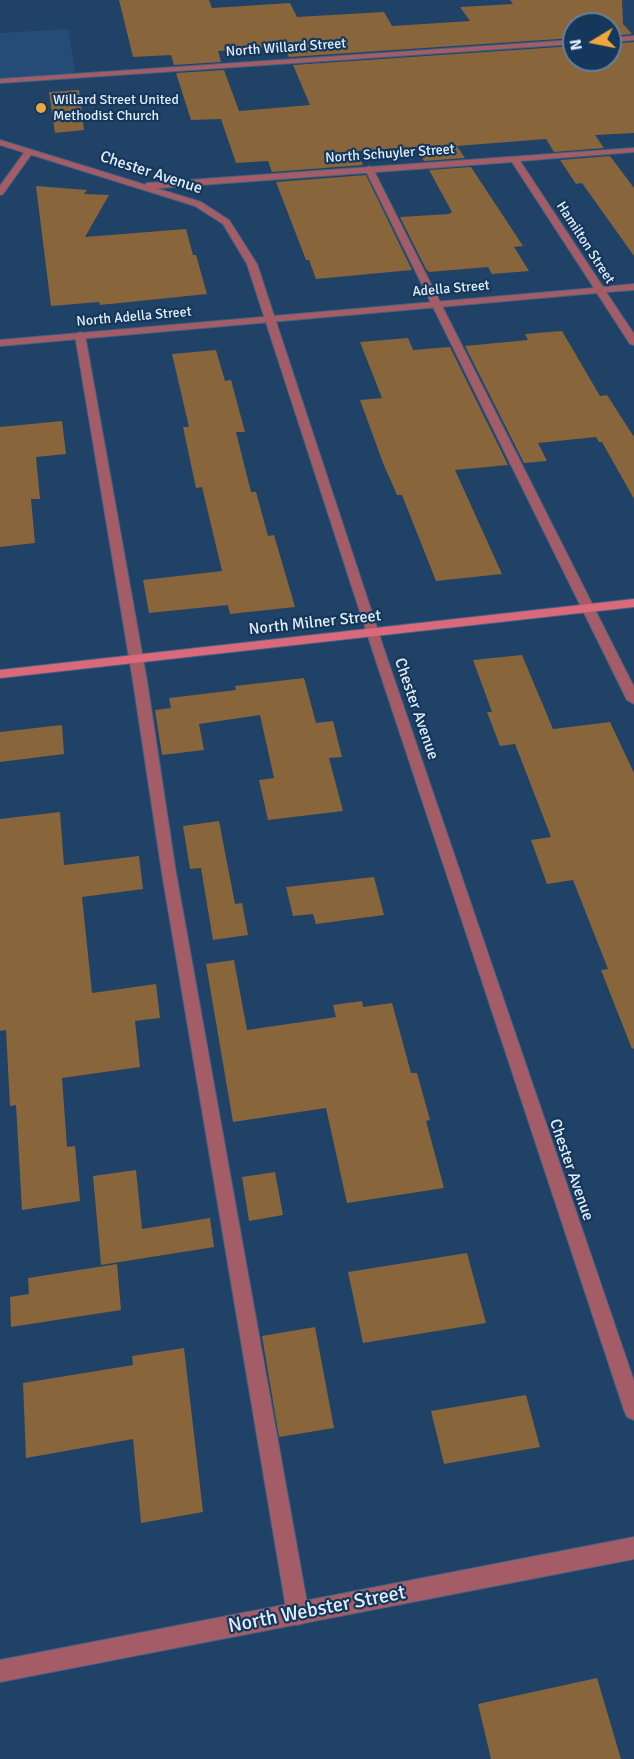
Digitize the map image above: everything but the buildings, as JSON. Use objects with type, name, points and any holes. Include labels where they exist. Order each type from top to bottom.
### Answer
[{"type":"main road","name":"North Milner Street","points":[[0,674],[634,603]]},
{"type":"street","name":"North Willard Street","points":[[0,81],[562,43]]},
{"type":"street","name":"Chester Avenue","points":[[0,142],[147,186],[198,204],[226,222],[252,264],[373,634],[634,1410]]},
{"type":"street","name":"North Schuyler Street","points":[[147,186],[634,150]]},
{"type":"street","points":[[0,192],[29,152]]},
{"type":"street","name":"Hamilton Street","points":[[515,159],[634,342]]},
{"type":"street","points":[[369,169],[634,700]]},
{"type":"street","name":"Adella Street","points":[[270,317],[634,287]]},
{"type":"street","name":"North Adella Street","points":[[0,343],[270,317]]},
{"type":"street","points":[[80,335],[136,659],[168,873],[298,1614]]},
{"type":"street","name":"North Webster Street","points":[[0,1671],[634,1548]]},
{"type":"shaded area","points":[[68,29],[76,76],[0,81],[0,33]]},
{"type":"place","name":"Willard Street United Methodist Church","points":[[41,108]]}]
